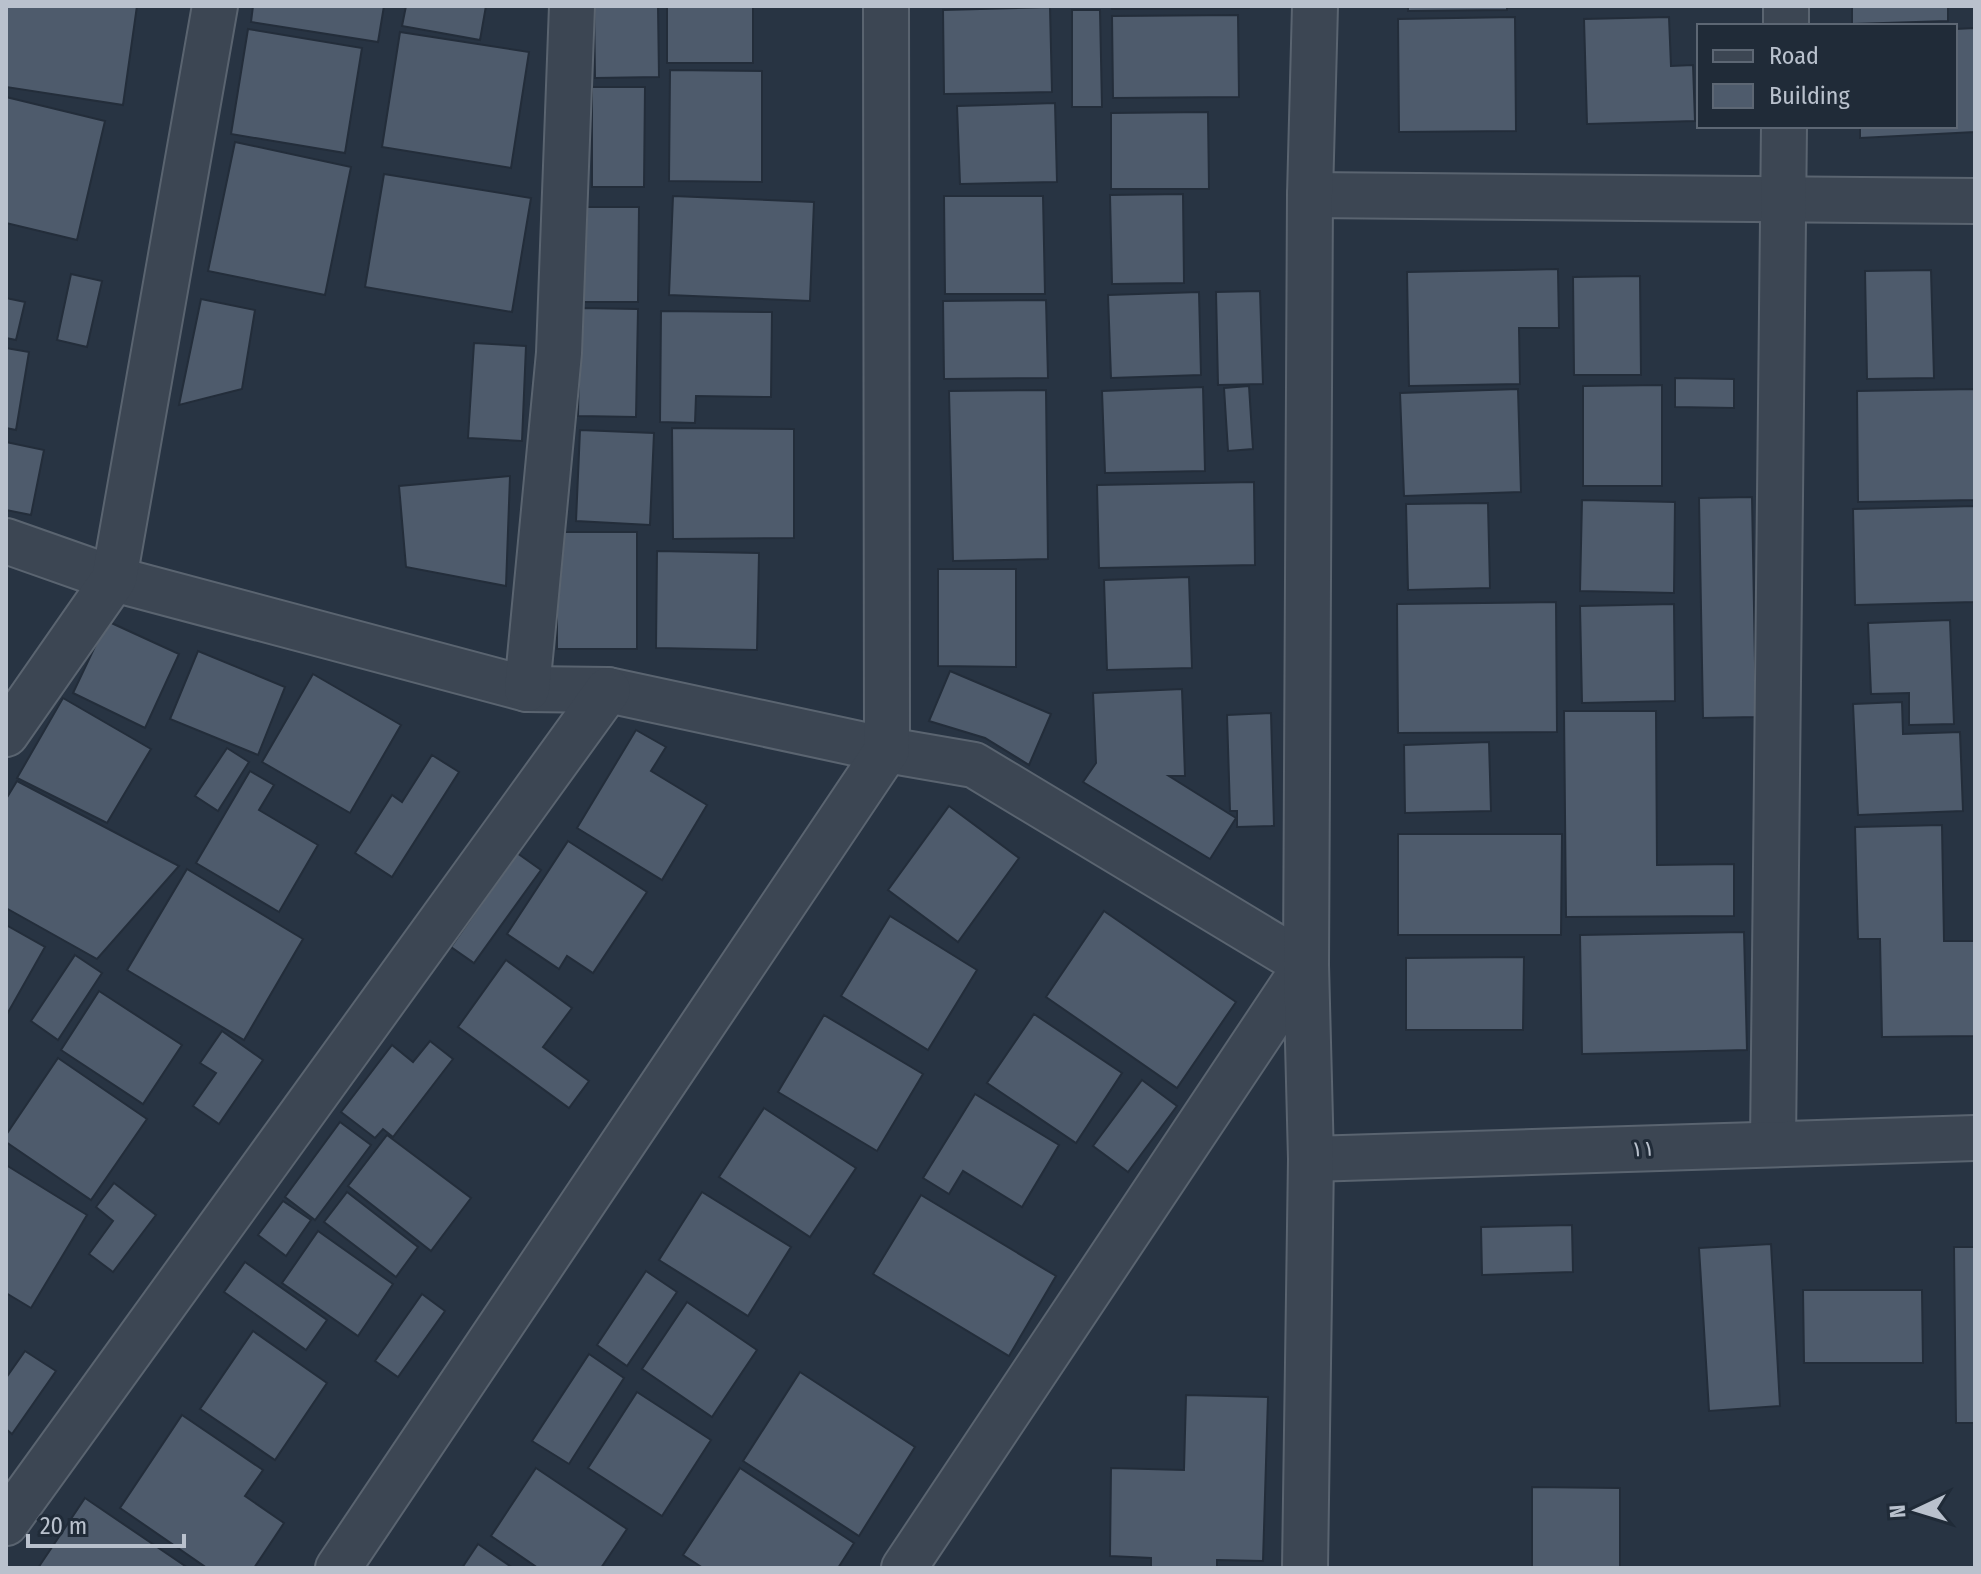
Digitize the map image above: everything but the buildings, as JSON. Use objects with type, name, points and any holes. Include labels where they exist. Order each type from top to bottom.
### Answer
[{"type":"street","points":[[6,734],[114,579],[215,6]]},
{"type":"street","points":[[527,689],[559,353],[572,6]]},
{"type":"street","points":[[338,1568],[887,750],[886,6]]},
{"type":"street","points":[[1305,1568],[1311,1159],[1306,965],[1310,195],[1315,6]]},
{"type":"street","points":[[1773,1144],[1784,128]]},
{"type":"street","points":[[1310,195],[1975,201]]},
{"type":"street","points":[[6,541],[114,579],[527,689],[608,690],[887,750],[974,765],[1306,965]]},
{"type":"street","points":[[6,1523],[608,690]]},
{"type":"street","points":[[904,1568],[1306,965]]},
{"type":"street","name":"۱۱","points":[[1311,1159],[1975,1138]]}]
